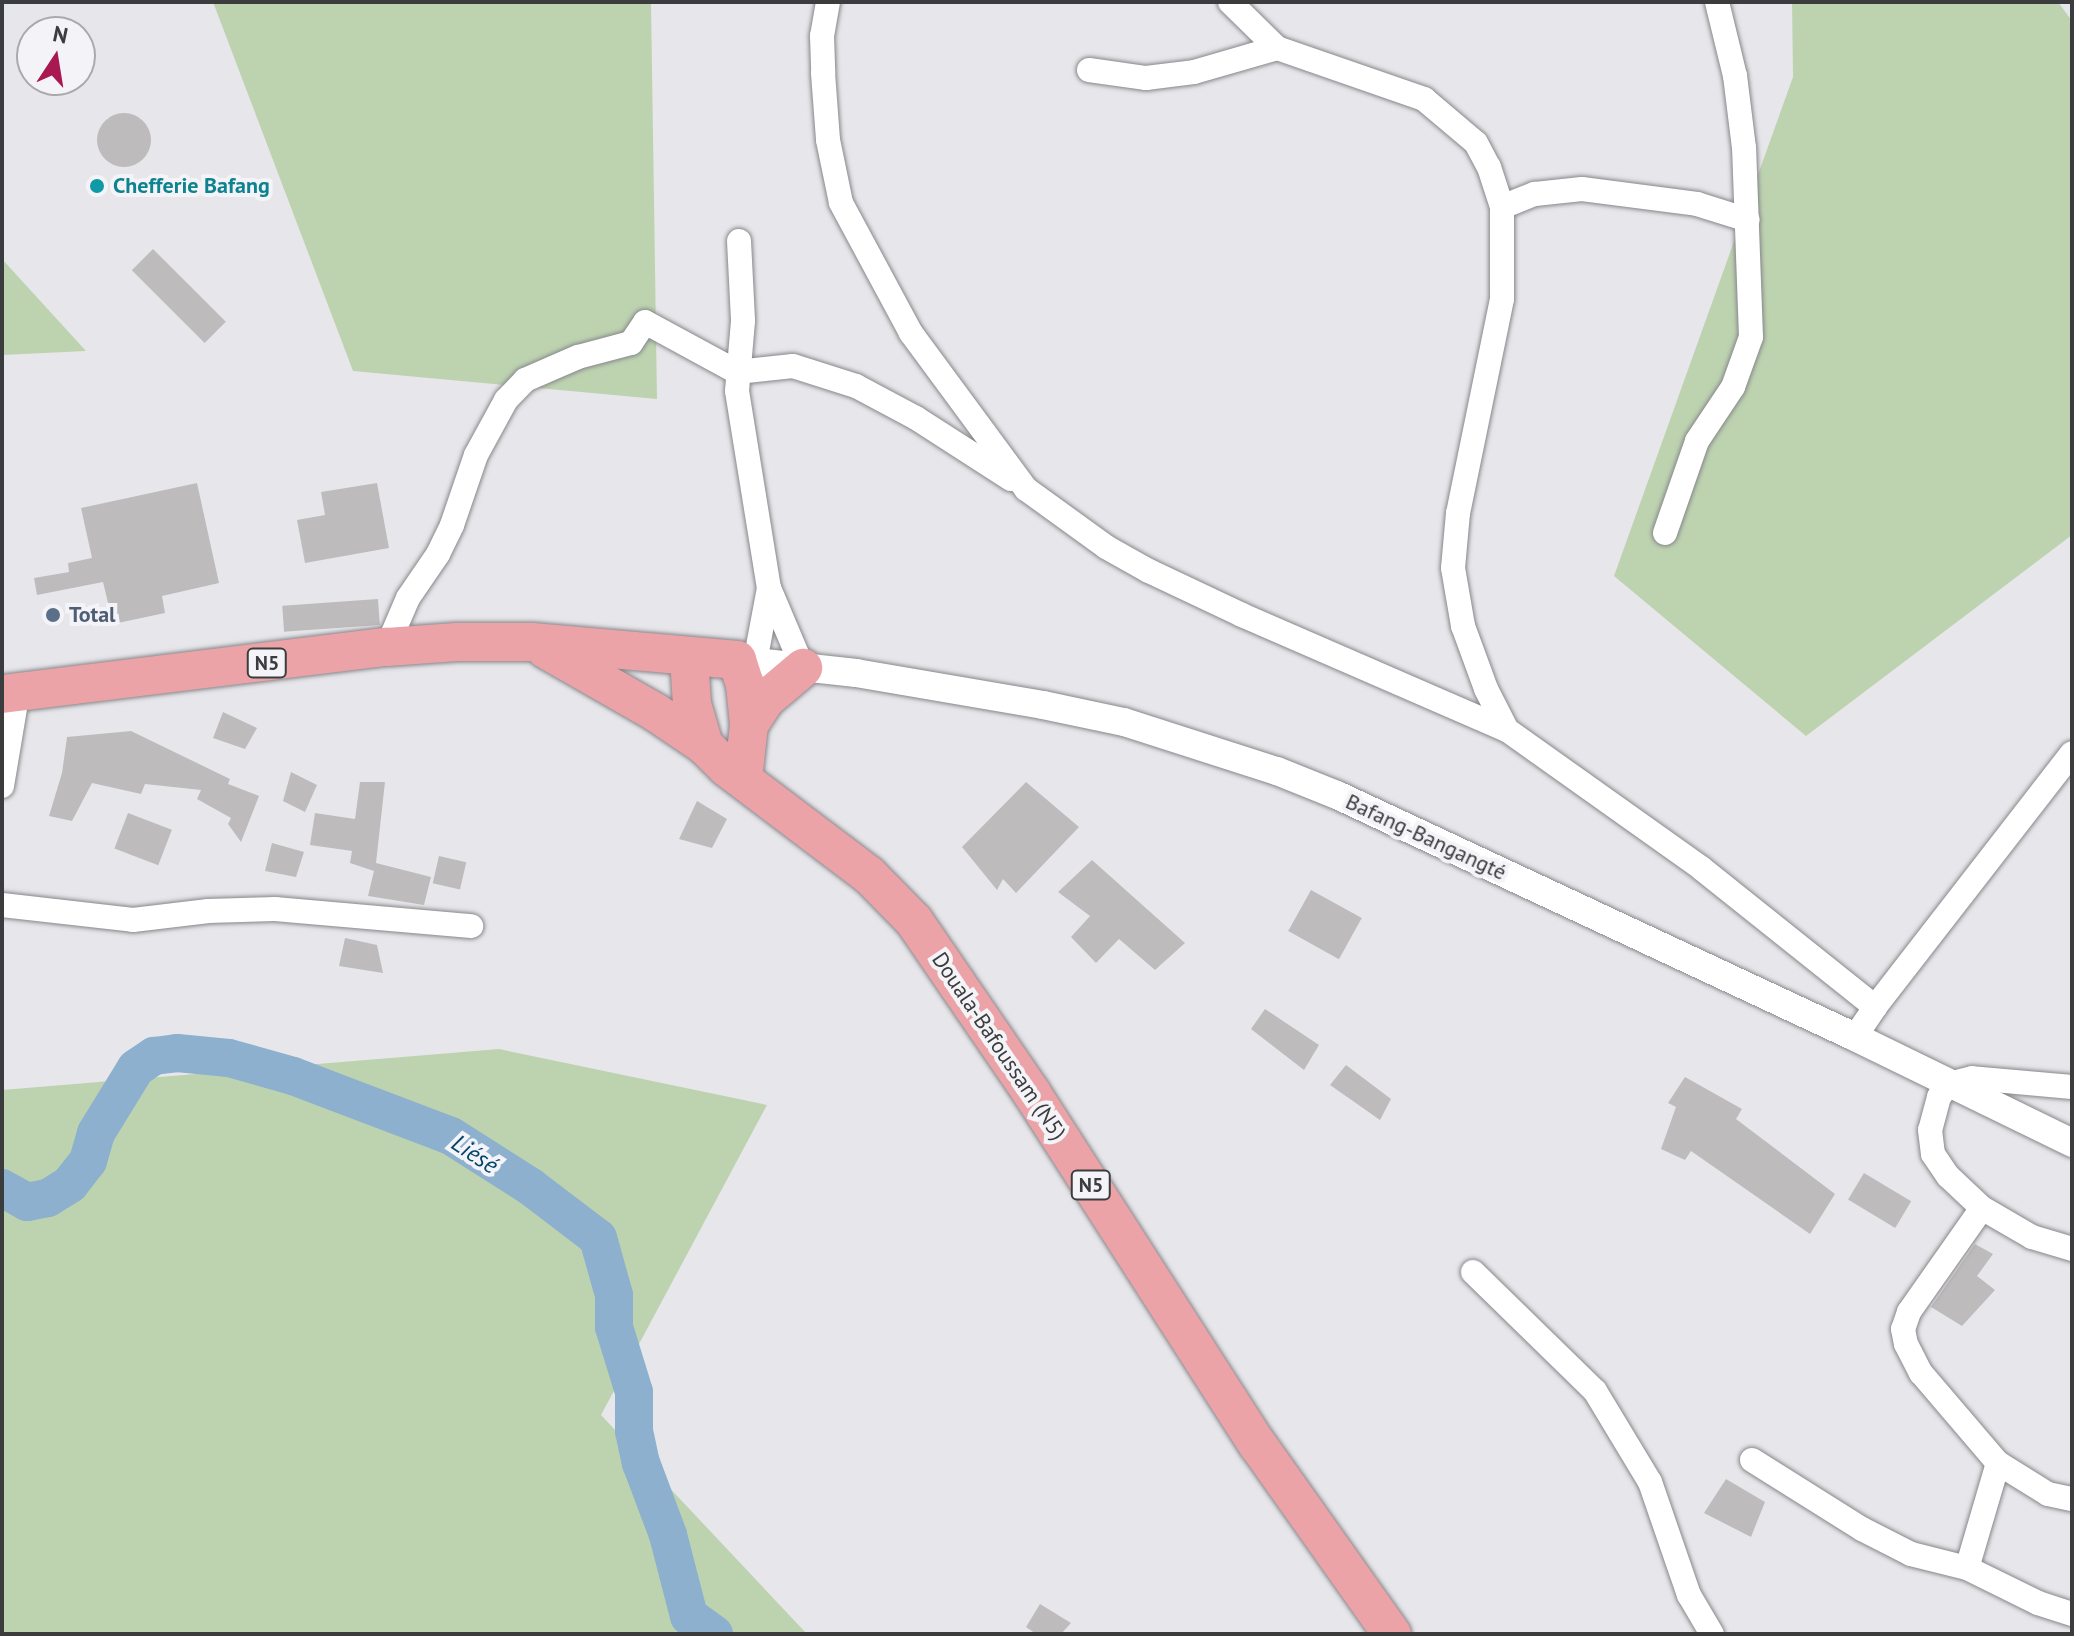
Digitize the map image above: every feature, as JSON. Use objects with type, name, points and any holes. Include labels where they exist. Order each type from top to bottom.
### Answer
[{"type":"highway","name":"N5","points":[[10,692],[125,681],[387,647],[532,642],[746,661]]},
{"type":"highway","name":"Douala-Bafoussam (N5)","points":[[532,642],[655,712],[704,745],[743,779],[869,875],[914,921],[1031,1092],[1258,1445],[1392,1634]]},
{"type":"highway","points":[[689,658],[692,704],[704,745]]},
{"type":"highway","points":[[743,779],[749,725],[746,661]]},
{"type":"highway","points":[[749,725],[765,700],[803,668]]},
{"type":"street","points":[[828,2],[822,36],[823,73],[828,140],[841,203],[911,333],[1026,489]]},
{"type":"street","points":[[1230,2],[1277,48],[1424,99],[1476,143],[1489,167],[1502,207],[1502,299],[1458,513],[1453,568],[1463,626],[1472,653],[1507,730]]},
{"type":"street","points":[[1665,533],[1697,441],[1733,387],[1751,337],[1748,220],[1735,76],[1717,2]]},
{"type":"street","points":[[1089,70],[1146,78],[1194,72],[1277,48]]},
{"type":"street","points":[[1502,207],[1535,194],[1582,189],[1697,204],[1748,220]]},
{"type":"street","points":[[739,241],[743,321],[737,372],[769,588],[803,668]]},
{"type":"street","points":[[387,647],[408,598],[438,554],[452,525],[476,455],[492,422],[525,380],[578,357],[631,343],[648,321],[737,372],[793,366],[827,374],[916,418],[1026,489],[1096,540],[1149,571],[1242,615],[1507,730],[1701,868],[1875,1007]]},
{"type":"street","points":[[746,661],[769,588]]},
{"type":"street","name":"Bafang-Bangangté","points":[[746,661],[936,685],[1111,719],[1277,771],[1337,795],[1855,1037],[2072,1143]]},
{"type":"street","points":[[2,786],[10,692]]},
{"type":"street","points":[[1855,1037],[2072,753]]},
{"type":"street","points":[[2,905],[133,920],[208,911],[275,909],[471,926]]},
{"type":"street","points":[[2072,1087],[1972,1078],[1949,1084],[1939,1097],[1930,1130],[1933,1154],[1948,1176],[1982,1208],[2032,1237],[2072,1249]]},
{"type":"street","points":[[1982,1208],[1938,1266],[1909,1312],[1903,1329],[1906,1344],[1921,1373],[1998,1463],[2048,1494],[2072,1499]]},
{"type":"street","points":[[1473,1272],[1595,1391],[1650,1482],[1689,1595],[1712,1634]]},
{"type":"street","points":[[1752,1460],[1862,1529],[1911,1554],[1967,1568],[2038,1603],[2072,1614]]},
{"type":"street","points":[[1967,1568],[1998,1463]]},
{"type":"green space","points":[[213,2],[651,2],[657,399],[353,371]]},
{"type":"green space","points":[[1792,2],[2058,2],[2072,21],[2072,535],[1806,736],[1614,576],[1793,77]]},
{"type":"green space","points":[[2,259],[86,351],[2,355]]},
{"type":"green space","points":[[499,1049],[767,1105],[601,1415],[807,1634],[2,1634],[2,1090]]},
{"type":"building","points":[[124,113],[143,121],[151,140],[143,159],[124,167],[105,159],[97,140],[105,121]]},
{"type":"building","points":[[153,249],[226,322],[205,343],[132,270]]},
{"type":"building","points":[[197,483],[219,583],[162,596],[165,613],[113,624],[103,582],[37,595],[34,578],[69,572],[68,563],[92,558],[81,508]]},
{"type":"building","points":[[377,483],[389,548],[305,563],[297,520],[325,515],[321,492]]},
{"type":"building","points":[[378,599],[380,625],[284,632],[282,606]]},
{"type":"building","points":[[223,712],[257,728],[245,749],[213,738]]},
{"type":"building","points":[[131,731],[230,779],[228,784],[259,796],[241,842],[228,824],[231,818],[197,799],[201,790],[145,784],[141,794],[92,783],[72,821],[49,816],[62,773],[67,737]]},
{"type":"building","points":[[291,772],[317,785],[305,812],[283,801]]},
{"type":"building","points":[[360,782],[385,782],[376,863],[431,877],[424,905],[368,896],[374,871],[350,863],[352,851],[310,845],[315,813],[355,819]]},
{"type":"building","points":[[1026,782],[1079,827],[1016,893],[1003,879],[997,890],[962,847]]},
{"type":"building","points":[[697,801],[727,819],[712,848],[679,839]]},
{"type":"building","points":[[128,813],[172,830],[158,865],[114,848]]},
{"type":"building","points":[[272,843],[304,852],[296,877],[265,871]]},
{"type":"building","points":[[439,856],[466,862],[460,890],[433,883]]},
{"type":"building","points":[[1092,860],[1185,943],[1155,970],[1119,939],[1096,963],[1071,937],[1090,916],[1058,892]]},
{"type":"building","points":[[1311,890],[1362,918],[1339,959],[1288,931]]},
{"type":"building","points":[[345,938],[377,945],[383,973],[339,966]]},
{"type":"building","points":[[1265,1009],[1319,1045],[1304,1070],[1251,1029]]},
{"type":"building","points":[[1346,1065],[1391,1099],[1380,1120],[1330,1085]]},
{"type":"building","points":[[1685,1077],[1742,1109],[1736,1119],[1835,1194],[1810,1234],[1691,1151],[1685,1160],[1661,1149],[1676,1107],[1668,1103]]},
{"type":"building","points":[[1864,1173],[1911,1201],[1895,1228],[1848,1200]]},
{"type":"building","points":[[1975,1244],[1993,1254],[1977,1276],[1995,1290],[1962,1326],[1931,1307]]},
{"type":"building","points":[[1726,1479],[1765,1502],[1751,1537],[1704,1513]]},
{"type":"building","points":[[1040,1604],[1071,1623],[1061,1634],[1036,1634],[1026,1627]]},
{"type":"waterway","name":"Liésé","points":[[2,1188],[27,1202],[48,1198],[70,1184],[88,1161],[96,1133],[136,1068],[154,1056],[177,1053],[229,1058],[293,1076],[451,1136],[531,1187],[598,1238],[614,1295],[614,1327],[634,1392],[634,1431],[641,1463],[668,1535],[689,1616],[714,1634]]},
{"type":"place","name":"Chefferie Bafang","points":[[97,186]]},
{"type":"place","name":"Total","points":[[53,615]]}]
